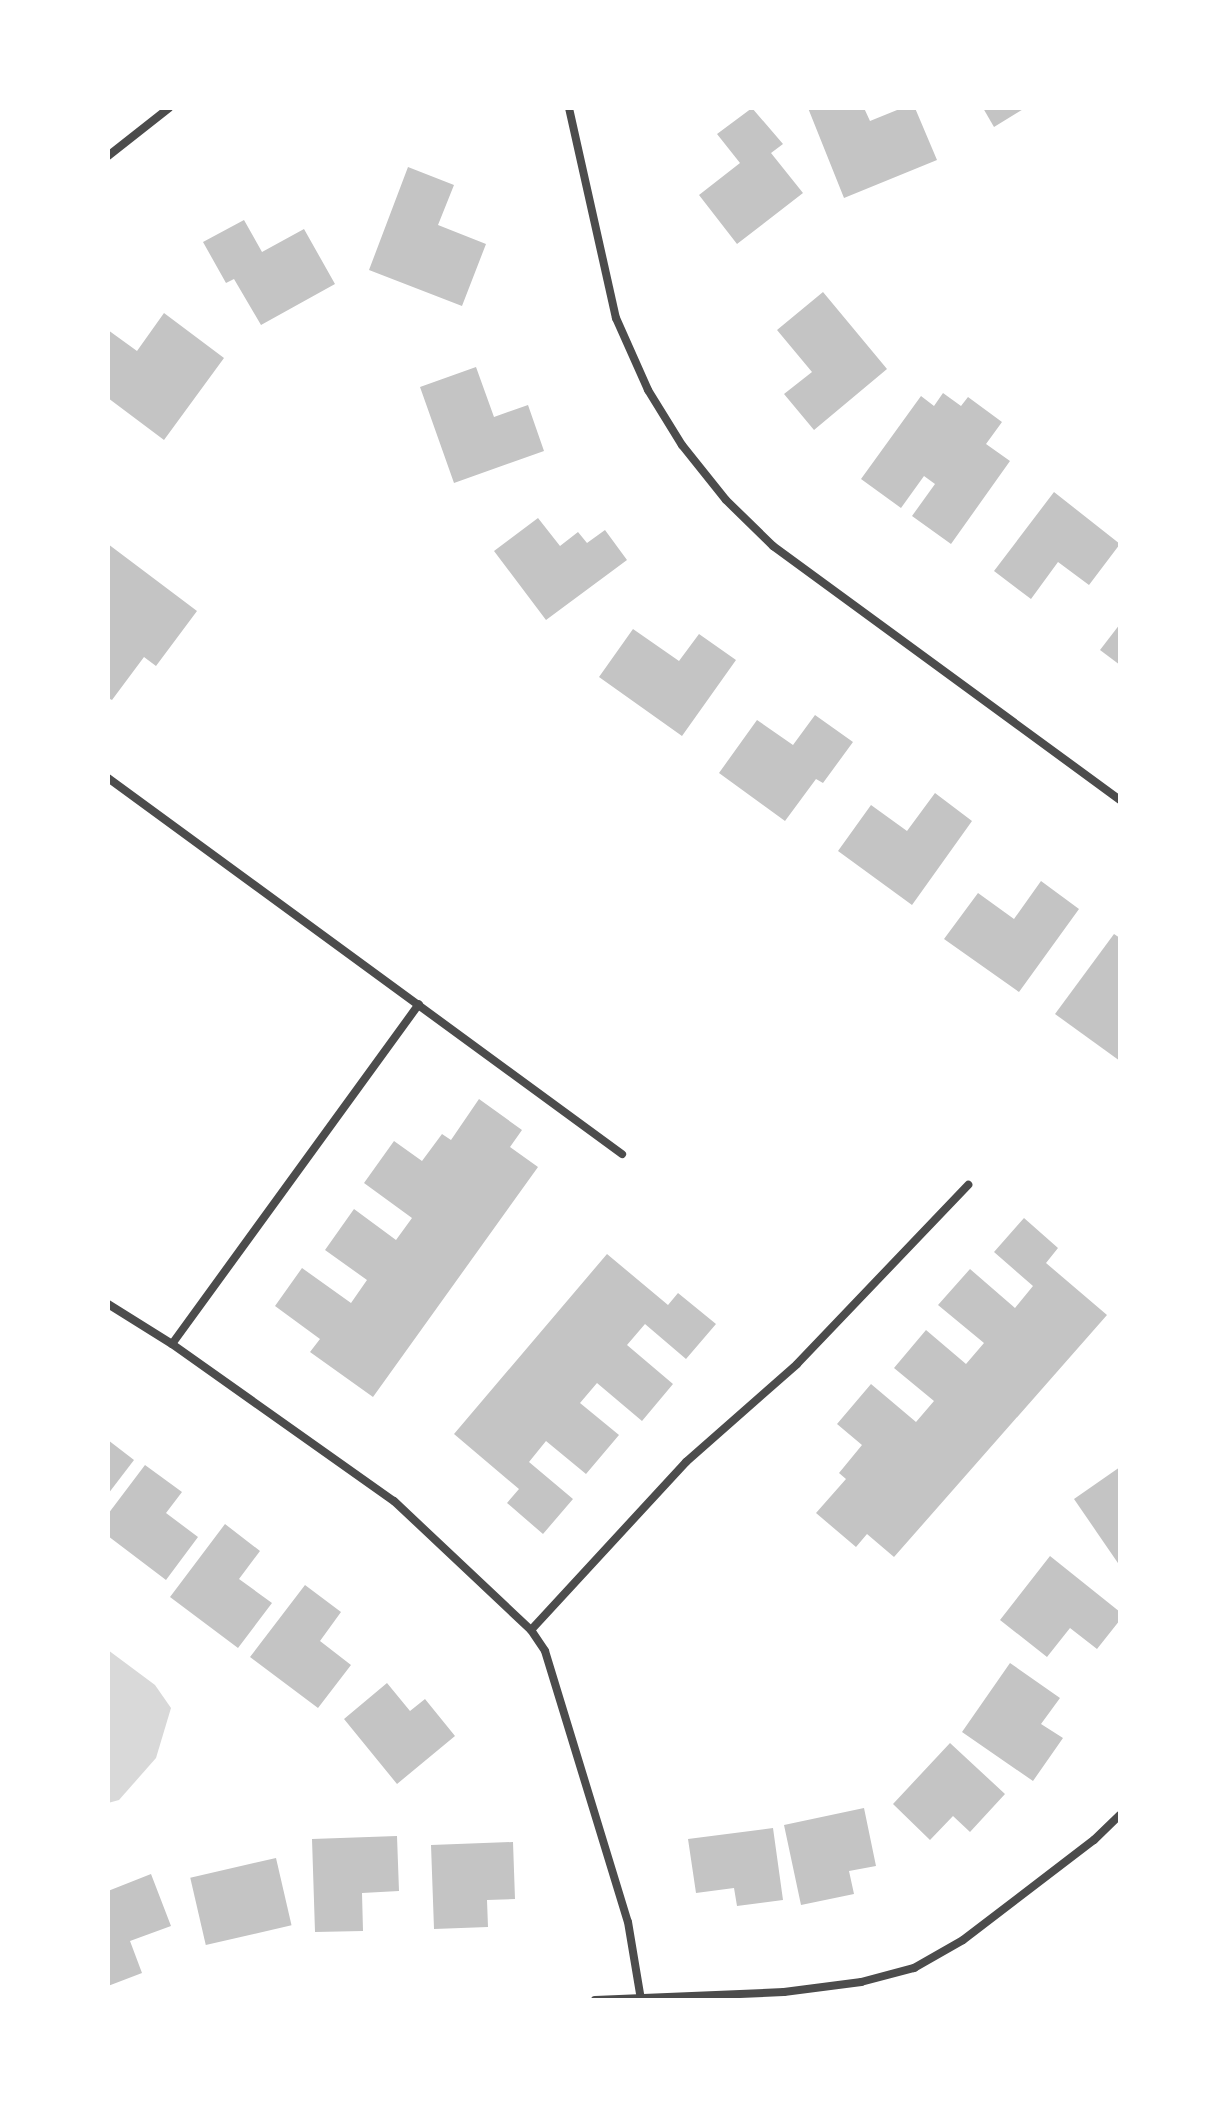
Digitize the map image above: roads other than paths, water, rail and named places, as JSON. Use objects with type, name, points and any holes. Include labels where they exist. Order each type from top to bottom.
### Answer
[{"type":"street","points":[[108,156],[169,108]]},
{"type":"street","points":[[569,108],[616,318],[648,390],[726,500],[773,546],[1120,800]]},
{"type":"street","points":[[108,778],[622,1154]]},
{"type":"street","points":[[172,1344],[419,1004]]},
{"type":"street","points":[[531,1630],[686,1462],[807,1355],[968,1185]]},
{"type":"street","points":[[108,1304],[172,1344],[412,1516],[531,1630],[545,1651],[628,1922],[641,1998]]},
{"type":"street","points":[[595,2000],[784,1992],[861,1982],[914,1968],[963,1940],[1094,1840],[1120,1815]]}]
